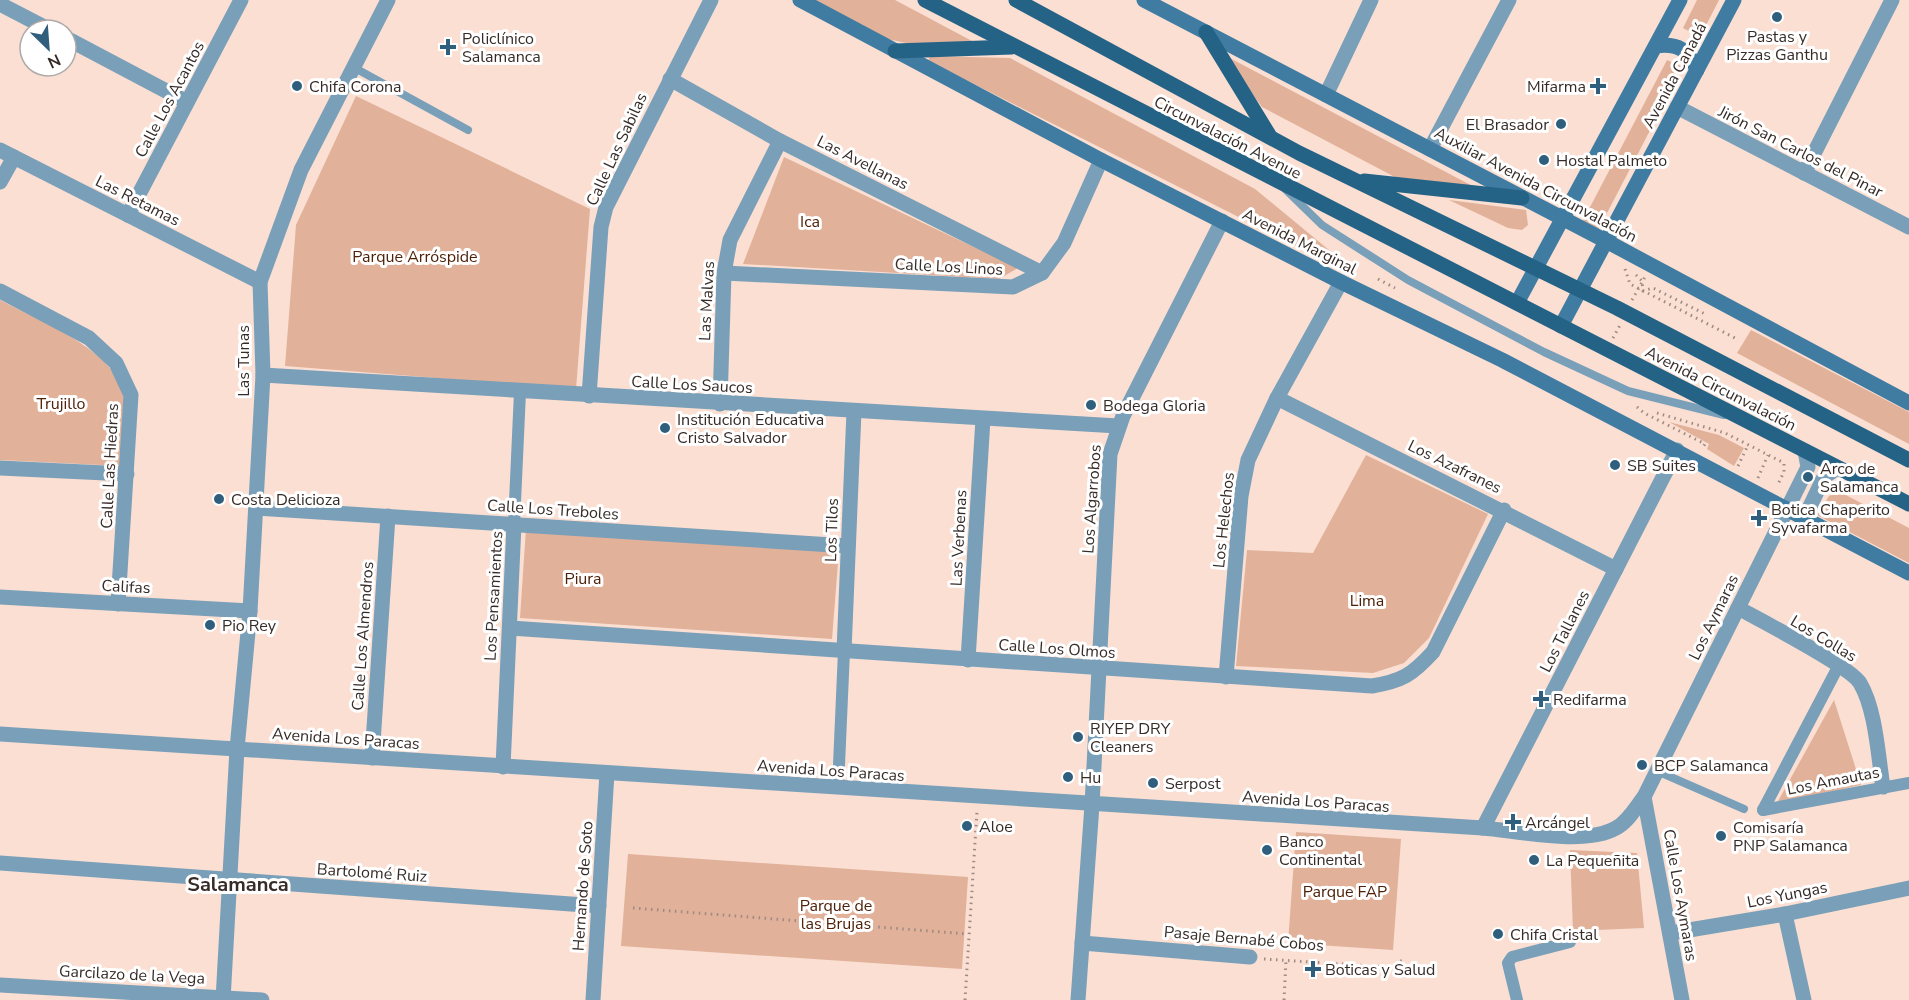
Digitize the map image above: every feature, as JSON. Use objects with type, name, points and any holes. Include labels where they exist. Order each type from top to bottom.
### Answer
[{"type":"main road","name":"Avenida Marginal","points":[[800,0],[1101,160],[1341,282],[1502,360],[1753,489],[1909,573]]},
{"type":"main road","name":"Circunvalación Avenue","points":[[925,0],[1282,185],[1517,303]]},
{"type":"main road","name":"Circunvalación Avenue","points":[[1016,0],[1352,180],[1536,268]]},
{"type":"main road","name":"Auxiliar Avenida Circunvalación","points":[[1144,0],[1606,241],[1909,403]]},
{"type":"main road","name":"Avenida Canadá","points":[[1517,303],[1680,0]]},
{"type":"main road","name":"Avenida Canadá","points":[[1561,326],[1734,0]]},
{"type":"main road","points":[[1206,32],[1270,137]]},
{"type":"main road","points":[[1656,46],[1670,44],[1682,48],[1692,57],[1697,70]]},
{"type":"main road","points":[[895,51],[1015,47]]},
{"type":"main road","points":[[1352,180],[1522,198]]},
{"type":"main road","name":"Avenida Circunvalación","points":[[1536,268],[1909,459]]},
{"type":"main road","name":"Avenida Circunvalación","points":[[1517,303],[1909,504]]},
{"type":"street","name":"Calle Los Acantos","points":[[128,215],[241,0]]},
{"type":"street","name":"Las Tunas","points":[[223,998],[228,879],[250,611],[263,375],[260,282],[301,170],[388,0]]},
{"type":"street","name":"Calle Las Sabilas","points":[[589,396],[601,227],[606,207],[711,0]]},
{"type":"street","points":[[1326,95],[1371,0]]},
{"type":"street","points":[[1430,149],[1509,0]]},
{"type":"street","points":[[1804,173],[1892,0]]},
{"type":"street","points":[[0,4],[27,18]]},
{"type":"street","points":[[78,44],[187,102]]},
{"type":"street","name":"Las Avellanas","points":[[670,78],[780,141],[1042,273]]},
{"type":"street","name":"Jirón San Carlos del Pinar","points":[[1677,107],[1909,227]]},
{"type":"street","name":"Las Malvas","points":[[720,404],[724,273],[730,240],[780,141]]},
{"type":"street","name":"Las Retamas","points":[[0,150],[260,282]]},
{"type":"street","points":[[0,182],[14,157]]},
{"type":"street","name":"Calle Los Linos","points":[[724,273],[1013,287],[1042,273],[1064,243],[1078,217],[1101,160]]},
{"type":"street","name":"Los Algarrobos","points":[[1078,1000],[1092,805],[1110,454],[1118,426],[1222,221]]},
{"type":"street","name":"Los Helechos","points":[[1226,677],[1241,496],[1248,460],[1277,398],[1341,282]]},
{"type":"street","name":"Calle Las Hiedras","points":[[0,291],[89,338],[116,363],[131,395],[118,604]]},
{"type":"street","name":"Calle Los Saucos","points":[[263,375],[1118,426]]},
{"type":"street","name":"Los Pensamientos","points":[[503,767],[520,392]]},
{"type":"street","name":"Los Azafranes","points":[[1277,398],[1616,568]]},
{"type":"street","name":"Los Tilos","points":[[843,651],[854,411]]},
{"type":"street","name":"Las Verbenas","points":[[968,660],[983,419]]},
{"type":"street","name":"Los Tallanes","points":[[1483,828],[1677,450]]},
{"type":"street","name":"Los Aymaras","points":[[1644,797],[1808,467],[1805,451]]},
{"type":"street","points":[[0,468],[127,474]]},
{"type":"street","points":[[1805,517],[1824,477],[1837,468]]},
{"type":"street","name":"Calle Los Treboles","points":[[256,508],[848,546]]},
{"type":"street","name":"Calle Los Olmos","points":[[510,628],[1372,686],[1396,682],[1415,671],[1432,652],[1504,510]]},
{"type":"street","name":"Calle Los Almendros","points":[[372,758],[388,516]]},
{"type":"street","name":"Califas","points":[[0,597],[250,611]]},
{"type":"street","name":"Los Collas","points":[[1738,608],[1839,665],[1859,680],[1868,699],[1883,787]]},
{"type":"street","points":[[838,788],[843,651]]},
{"type":"street","name":"Los Amautas","points":[[1839,665],[1763,810],[1909,783]]},
{"type":"street","name":"Avenida Los Paracas","points":[[0,734],[1483,828],[1568,836],[1599,835],[1618,828],[1644,797]]},
{"type":"street","name":"Hernando de Soto","points":[[593,1000],[607,773]]},
{"type":"street","name":"Calle Los Aymaras","points":[[1644,797],[1682,1000]]},
{"type":"street","name":"Bartolomé Ruiz","points":[[0,863],[598,906]]},
{"type":"street","name":"Los Yungas","points":[[1671,933],[1785,914],[1909,888]]},
{"type":"street","points":[[1785,914],[1804,1000]]},
{"type":"street","points":[[1517,1000],[1509,960],[1512,957],[1570,942]]},
{"type":"street","name":"Pasaje Bernabé Cobos","points":[[1082,943],[1250,957]]},
{"type":"street","name":"Garcilazo de la Vega","points":[[0,986],[262,1000]]},
{"type":"lane","points":[[353,68],[468,130]]},
{"type":"lane","points":[[1282,185],[1322,225],[1408,280],[1544,352],[1628,391],[1744,420]]},
{"type":"lane","points":[[1657,771],[1744,809]]},
{"type":"path","points":[[1629,307],[1645,276]]},
{"type":"path","points":[[1642,281],[1643,291]]},
{"type":"path","points":[[1630,284],[1737,339]]},
{"type":"path","points":[[1643,291],[1653,288]]},
{"type":"path","points":[[1608,348],[1624,317]]},
{"type":"path","points":[[1637,407],[1644,413]]},
{"type":"path","points":[[1731,478],[1748,445]]},
{"type":"path","points":[[1753,489],[1768,455]]},
{"type":"path","points":[[1771,499],[1784,472],[1784,463]]},
{"type":"path","points":[[966,1000],[968,934],[978,797]]},
{"type":"path","points":[[633,908],[968,934]]},
{"type":"path","name":"Pasaje Bernabé Cobos","points":[[1250,957],[1388,967],[1403,960]]},
{"type":"path","points":[[1284,1000],[1286,960]]},
{"type":"green space","points":[[811,0],[895,0],[972,41],[915,45],[883,38]]},
{"type":"green space","points":[[1697,0],[1719,0],[1700,37],[1683,28]]},
{"type":"green space","points":[[1222,54],[1480,190],[1410,185],[1262,107]]},
{"type":"green space","points":[[930,56],[1010,58],[1255,189],[1329,250],[1324,260],[928,61]]},
{"type":"green space","points":[[1667,60],[1683,67],[1593,240],[1577,232]]},
{"type":"green space","name":"Parque Arróspide","points":[[356,96],[590,209],[576,389],[285,366],[296,225]]},
{"type":"green space","name":"Ica","points":[[784,157],[1018,268],[999,279],[743,264]]},
{"type":"green space","points":[[1449,200],[1526,210],[1528,225],[1522,230],[1508,228]]},
{"type":"green space","name":"Trujillo","points":[[0,300],[73,338],[107,365],[118,380],[126,403],[121,466],[0,460]]},
{"type":"green space","points":[[1751,330],[1909,412],[1909,444],[1737,353]]},
{"type":"green space","points":[[1669,422],[1719,435],[1744,448],[1734,466],[1707,449],[1709,444]]},
{"type":"green space","name":"Lima","points":[[1366,455],[1488,514],[1429,638],[1404,663],[1373,673],[1236,666],[1247,550],[1313,553]]},
{"type":"green space","points":[[1840,492],[1909,528],[1909,563],[1817,515],[1829,496]]},
{"type":"green space","name":"Piura","points":[[526,529],[839,550],[832,639],[520,618]]},
{"type":"green space","points":[[1834,700],[1861,785],[1777,803]]},
{"type":"green space","name":"Parque FAP","points":[[1296,832],[1401,839],[1393,950],[1288,943]]},
{"type":"green space","points":[[1570,850],[1637,853],[1644,928],[1573,931]]},
{"type":"green space","name":"Parque de las Brujas","points":[[628,854],[968,877],[962,969],[621,946]]},
{"type":"place","name":"Pastas y Pizzas Ganthu","points":[[1777,17]]},
{"type":"place","name":"Policlínico Salamanca","points":[[448,47]]},
{"type":"place","name":"Chifa Corona","points":[[297,86]]},
{"type":"place","name":"Mifarma","points":[[1598,86]]},
{"type":"place","name":"El Brasador","points":[[1561,124]]},
{"type":"place","name":"Hostal Palmeto","points":[[1544,160]]},
{"type":"place","name":"Bodega Gloria","points":[[1091,405]]},
{"type":"place","name":"Institución Educativa Cristo Salvador","points":[[665,428]]},
{"type":"place","name":"SB Suites","points":[[1615,465]]},
{"type":"place","name":"Arco de Salamanca","points":[[1808,477]]},
{"type":"place","name":"Costa Delicioza","points":[[219,499]]},
{"type":"place","name":"Botica Chaperito Syvafarma","points":[[1759,518]]},
{"type":"place","name":"Pio Rey","points":[[210,625]]},
{"type":"place","name":"Redifarma","points":[[1541,699]]},
{"type":"place","name":"RIYEP DRY Cleaners","points":[[1078,737]]},
{"type":"place","name":"BCP Salamanca","points":[[1642,765]]},
{"type":"place","name":"Hu","points":[[1068,777]]},
{"type":"place","name":"Serpost","points":[[1153,783]]},
{"type":"place","name":"Arcángel","points":[[1513,822]]},
{"type":"place","name":"Aloe","points":[[967,826]]},
{"type":"place","name":"Comisaría PNP Salamanca","points":[[1721,836]]},
{"type":"place","name":"Banco Continental","points":[[1267,850]]},
{"type":"place","name":"La Pequeñita","points":[[1534,860]]},
{"type":"place","name":"Chifa Cristal","points":[[1498,934]]},
{"type":"place","name":"Boticas y Salud","points":[[1313,969]]},
{"type":"district","name":"Salamanca","points":[[238,884]]}]
